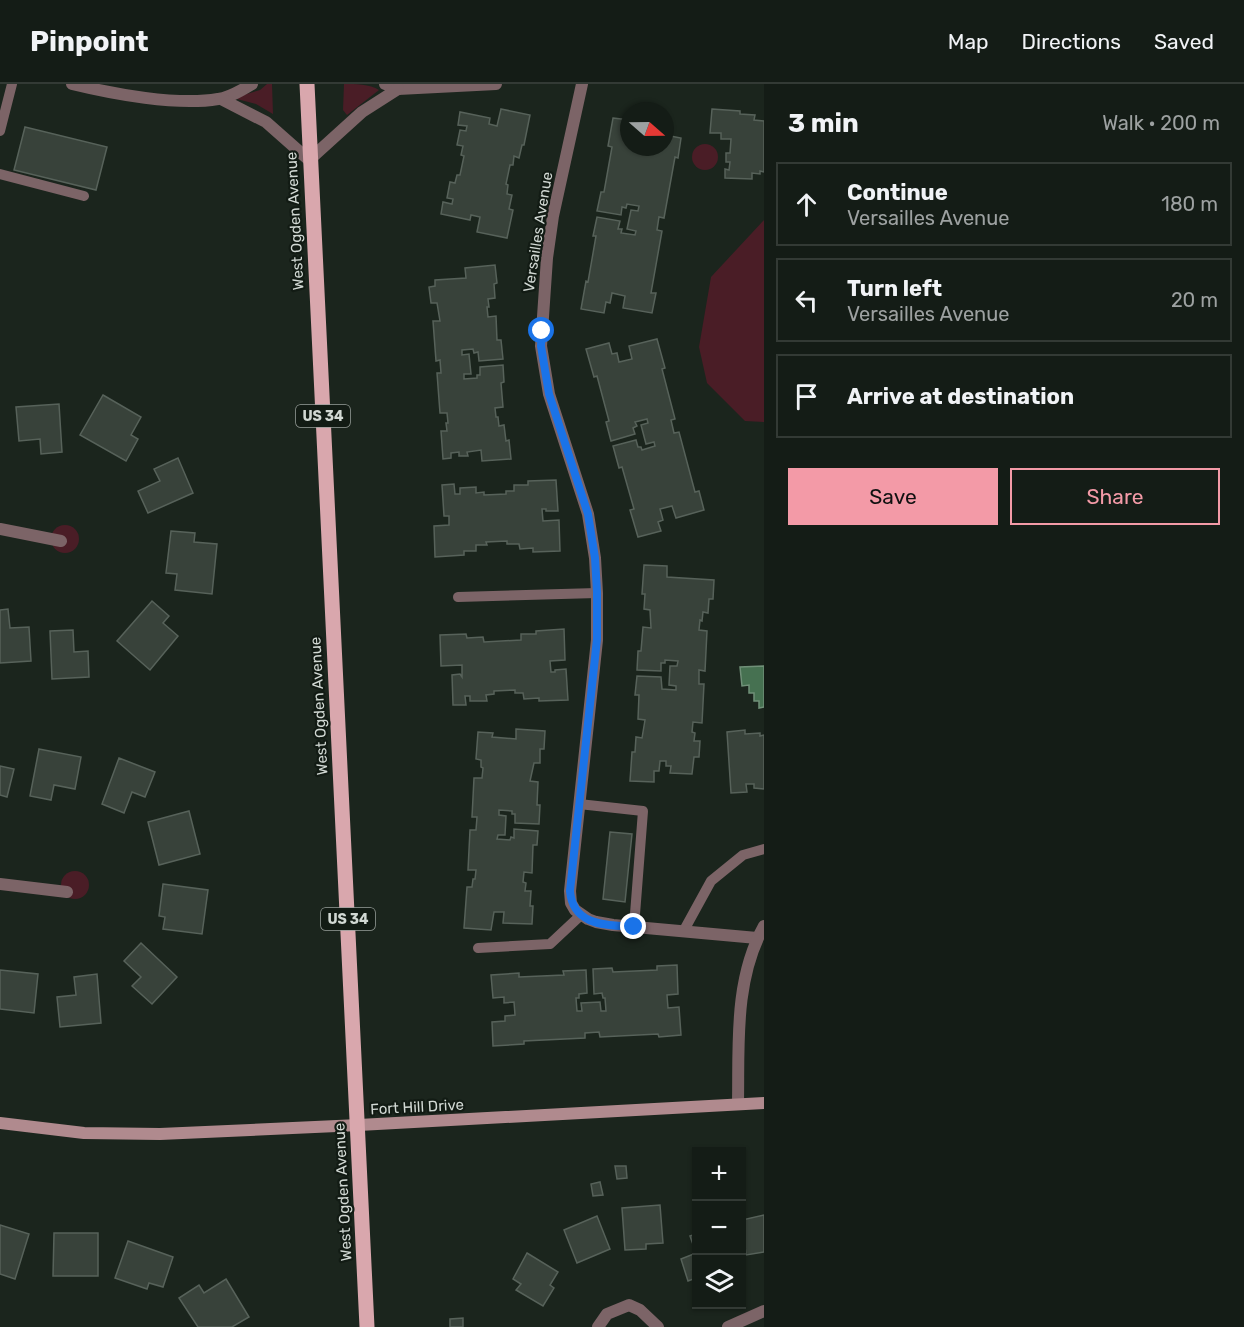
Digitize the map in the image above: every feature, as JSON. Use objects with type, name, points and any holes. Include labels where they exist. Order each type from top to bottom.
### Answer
[{"type":"main road","name":"West Ogden Avenue","points":[[307,84],[367,1327]]},
{"type":"street","points":[[72,84],[131,95],[188,102],[221,99],[252,84]]},
{"type":"street","points":[[385,84],[398,89],[496,84]]},
{"type":"street","name":"Versailles Avenue","points":[[581,915],[571,903],[570,891],[597,639],[595,558],[588,514],[549,394],[541,346],[545,279],[553,216],[582,84]]},
{"type":"street","points":[[221,99],[266,122],[309,160],[362,111],[398,89]]},
{"type":"street","points":[[0,529],[61,541]]},
{"type":"street","points":[[0,884],[67,892]]},
{"type":"street","points":[[581,915],[596,922],[634,927],[757,938]]},
{"type":"street","points":[[738,1103],[738,1022],[746,971],[757,938],[764,926]]},
{"type":"street","name":"Fort Hill Drive","points":[[0,1123],[84,1132],[160,1134],[764,1103]]},
{"type":"street","points":[[598,1327],[607,1314],[629,1305],[640,1310],[658,1327]]},
{"type":"street","points":[[728,1327],[764,1311]]},
{"type":"lane","points":[[0,131],[12,84]]},
{"type":"lane","points":[[0,174],[84,196]]},
{"type":"lane","points":[[458,597],[597,592]]},
{"type":"lane","points":[[579,804],[643,811],[634,927]]},
{"type":"lane","points":[[683,932],[711,881],[743,855],[764,849]]},
{"type":"lane","points":[[478,948],[550,944],[581,915]]},
{"type":"shaded area","points":[[267,84],[272,84],[273,114],[256,104],[233,98],[260,90]]},
{"type":"shaded area","points":[[344,84],[367,85],[379,90],[347,115],[343,110]]},
{"type":"shaded area","points":[[705,144],[714,148],[718,157],[714,166],[705,170],[696,166],[692,157],[696,148]]},
{"type":"shaded area","points":[[764,220],[764,422],[745,421],[707,383],[699,347],[711,277]]},
{"type":"shaded area","points":[[65,525],[75,529],[79,539],[75,549],[65,553],[55,549],[51,539],[55,529]]},
{"type":"shaded area","points":[[764,666],[764,707],[759,708],[759,701],[754,701],[754,693],[749,693],[749,685],[742,686],[740,667]]},
{"type":"shaded area","points":[[75,871],[85,875],[89,885],[85,895],[75,899],[65,895],[61,885],[65,875]]},
{"type":"building","points":[[501,109],[530,115],[524,145],[522,145],[519,158],[514,156],[506,184],[508,185],[507,194],[512,195],[509,209],[513,210],[507,238],[477,232],[480,217],[471,215],[470,220],[441,214],[443,202],[452,204],[453,199],[447,198],[450,182],[455,183],[457,175],[460,175],[464,156],[461,155],[463,146],[457,145],[460,130],[466,131],[467,126],[458,125],[460,112],[490,118],[489,124],[497,126]]},
{"type":"building","points":[[712,109],[740,111],[740,114],[755,115],[754,120],[764,121],[764,172],[752,173],[752,179],[725,178],[725,169],[729,170],[730,162],[726,162],[726,153],[730,153],[731,139],[721,139],[721,133],[710,133]]},
{"type":"building","points":[[613,118],[620,119],[620,156],[674,156],[674,137],[681,138],[678,158],[675,157],[664,218],[659,217],[657,230],[662,231],[651,293],[656,293],[652,313],[623,308],[625,296],[612,293],[610,303],[606,302],[604,313],[581,309],[596,236],[593,236],[597,217],[620,221],[618,229],[622,229],[621,233],[635,235],[636,231],[627,229],[631,210],[638,211],[639,206],[627,204],[626,208],[622,207],[621,215],[597,211],[601,192],[604,192],[612,147],[608,146]]},
{"type":"building","points":[[25,127],[107,147],[96,190],[14,170]]},
{"type":"building","points":[[495,265],[497,283],[494,284],[495,298],[488,299],[489,307],[487,307],[488,317],[496,316],[497,340],[501,340],[503,359],[479,361],[478,352],[474,353],[473,349],[462,350],[462,355],[469,354],[471,374],[464,374],[464,379],[477,378],[477,375],[480,375],[480,367],[503,365],[504,382],[501,383],[503,407],[495,408],[499,426],[504,425],[506,441],[509,440],[511,459],[482,461],[481,450],[467,452],[468,456],[459,456],[459,452],[451,453],[451,458],[443,459],[441,431],[447,431],[446,423],[448,423],[447,413],[440,413],[437,373],[441,373],[440,360],[436,361],[433,321],[440,321],[437,303],[431,303],[429,287],[435,286],[435,280],[466,278],[465,268]]},
{"type":"building","points":[[657,339],[675,419],[671,420],[674,433],[679,432],[695,492],[699,491],[704,510],[676,518],[672,506],[660,509],[663,520],[658,522],[661,531],[638,537],[630,510],[634,509],[622,467],[619,468],[613,446],[636,440],[638,447],[642,450],[655,446],[654,442],[646,444],[641,425],[648,423],[647,419],[635,422],[637,426],[633,428],[635,434],[611,441],[606,422],[609,421],[597,376],[594,377],[586,349],[609,343],[612,354],[617,353],[619,362],[632,359],[629,346]]},
{"type":"building","points":[[103,395],[141,417],[131,435],[138,439],[126,461],[80,435]]},
{"type":"building","points":[[59,404],[62,452],[41,454],[40,439],[19,441],[16,407]]},
{"type":"building","points":[[178,458],[193,493],[148,513],[138,491],[160,481],[154,469]]},
{"type":"building","points":[[556,480],[558,511],[542,509],[543,521],[559,520],[560,551],[533,552],[533,548],[520,549],[519,544],[507,544],[507,541],[486,542],[487,545],[476,545],[476,551],[464,551],[464,555],[435,557],[434,526],[449,525],[449,516],[444,516],[442,485],[454,484],[455,494],[460,494],[460,488],[476,487],[476,493],[484,492],[484,495],[506,494],[506,491],[514,491],[514,485],[528,485],[528,481]]},
{"type":"building","points":[[171,531],[195,533],[194,542],[217,544],[212,594],[175,590],[177,574],[166,573]]},
{"type":"building","points":[[644,565],[667,566],[667,577],[714,580],[713,599],[709,599],[708,613],[703,612],[699,630],[707,631],[705,671],[699,670],[699,684],[704,684],[702,723],[693,722],[692,732],[695,733],[694,741],[700,741],[699,757],[694,757],[692,774],[670,773],[671,766],[666,766],[666,761],[660,761],[659,771],[654,771],[654,782],[630,781],[632,752],[635,752],[636,737],[642,738],[645,720],[638,719],[639,695],[635,695],[637,676],[661,677],[662,689],[676,690],[676,686],[669,685],[670,666],[677,666],[678,661],[665,660],[665,663],[661,663],[661,671],[637,670],[643,627],[651,628],[650,610],[644,609],[645,594],[642,594]]},
{"type":"building","points":[[152,601],[169,616],[163,623],[178,636],[150,670],[117,641]]},
{"type":"building","points":[[8,609],[10,628],[29,627],[31,661],[0,663],[0,610]]},
{"type":"building","points":[[564,629],[565,660],[550,661],[551,672],[566,669],[568,700],[524,699],[523,693],[515,693],[515,690],[494,691],[494,694],[486,695],[487,701],[470,701],[470,696],[465,696],[466,705],[453,705],[452,675],[460,674],[462,677],[462,665],[441,666],[440,635],[466,634],[467,638],[483,637],[484,642],[521,640],[521,634]]},
{"type":"building","points":[[73,630],[74,652],[88,651],[89,677],[52,679],[50,631]]},
{"type":"building","points":[[516,729],[545,731],[544,749],[540,749],[540,763],[534,763],[530,781],[538,782],[539,824],[515,823],[515,814],[512,814],[512,811],[499,810],[499,815],[506,816],[505,835],[498,835],[497,839],[514,838],[514,829],[538,831],[537,845],[533,845],[532,873],[524,872],[523,882],[526,883],[525,891],[531,891],[532,924],[503,923],[504,912],[494,912],[491,930],[464,928],[467,887],[472,887],[476,870],[468,870],[470,830],[476,830],[477,817],[472,817],[474,778],[482,778],[483,768],[481,760],[476,759],[478,732],[493,733],[492,737],[516,739]]},
{"type":"building","points":[[745,730],[745,734],[764,735],[764,789],[754,788],[754,784],[746,784],[747,792],[731,793],[727,732]]},
{"type":"building","points":[[39,749],[81,757],[75,789],[54,785],[51,800],[30,796]]},
{"type":"building","points":[[119,758],[155,772],[145,797],[132,792],[124,813],[102,804]]},
{"type":"building","points":[[0,766],[14,769],[7,797],[0,795]]},
{"type":"building","points":[[189,811],[200,854],[159,865],[148,822]]},
{"type":"building","points":[[610,832],[632,834],[625,902],[603,899]]},
{"type":"building","points":[[163,884],[208,890],[202,934],[163,929],[165,917],[159,916]]},
{"type":"building","points":[[141,943],[177,977],[152,1004],[132,986],[141,977],[124,961]]},
{"type":"building","points":[[677,965],[678,994],[667,995],[668,1008],[679,1007],[681,1035],[600,1037],[599,1032],[585,1033],[585,1038],[524,1041],[524,1044],[493,1046],[492,1022],[505,1021],[505,1016],[515,1015],[514,1002],[504,1003],[504,997],[493,998],[491,975],[519,973],[519,977],[564,975],[563,971],[586,970],[587,993],[579,994],[579,998],[576,998],[577,1011],[582,1011],[581,1003],[600,1002],[601,1011],[606,1011],[605,998],[602,993],[594,994],[593,969],[612,968],[613,972],[657,970],[657,966]]},
{"type":"building","points":[[0,970],[38,974],[34,1013],[0,1009]]},
{"type":"building","points":[[97,974],[101,1023],[60,1027],[57,997],[76,995],[74,977]]},
{"type":"building","points":[[615,1166],[626,1166],[627,1178],[617,1179]]},
{"type":"building","points":[[600,1182],[603,1195],[593,1196],[591,1184]]},
{"type":"building","points":[[660,1205],[663,1243],[646,1244],[646,1249],[625,1250],[622,1208]]},
{"type":"building","points":[[764,1215],[764,1252],[746,1255],[746,1219]]},
{"type":"building","points":[[597,1216],[610,1249],[577,1263],[564,1230]]},
{"type":"building","points":[[0,1225],[29,1234],[15,1279],[0,1274]]},
{"type":"building","points":[[54,1233],[98,1233],[98,1276],[53,1276]]},
{"type":"building","points":[[128,1241],[173,1257],[163,1287],[149,1283],[147,1289],[115,1278]]},
{"type":"building","points":[[527,1253],[558,1272],[550,1285],[554,1288],[543,1306],[516,1290],[521,1284],[513,1279]]},
{"type":"building","points":[[692,1255],[692,1280],[688,1281],[681,1259]]},
{"type":"building","points":[[226,1279],[249,1317],[232,1327],[198,1327],[179,1298],[199,1285],[204,1293]]},
{"type":"building","points":[[463,1318],[463,1327],[450,1327],[450,1319]]},
{"type":"route","points":[[542,331],[541,346],[549,394],[579,480],[588,514],[595,558],[597,592],[597,639],[570,891],[571,903],[575,910],[588,919],[634,927]]}]
